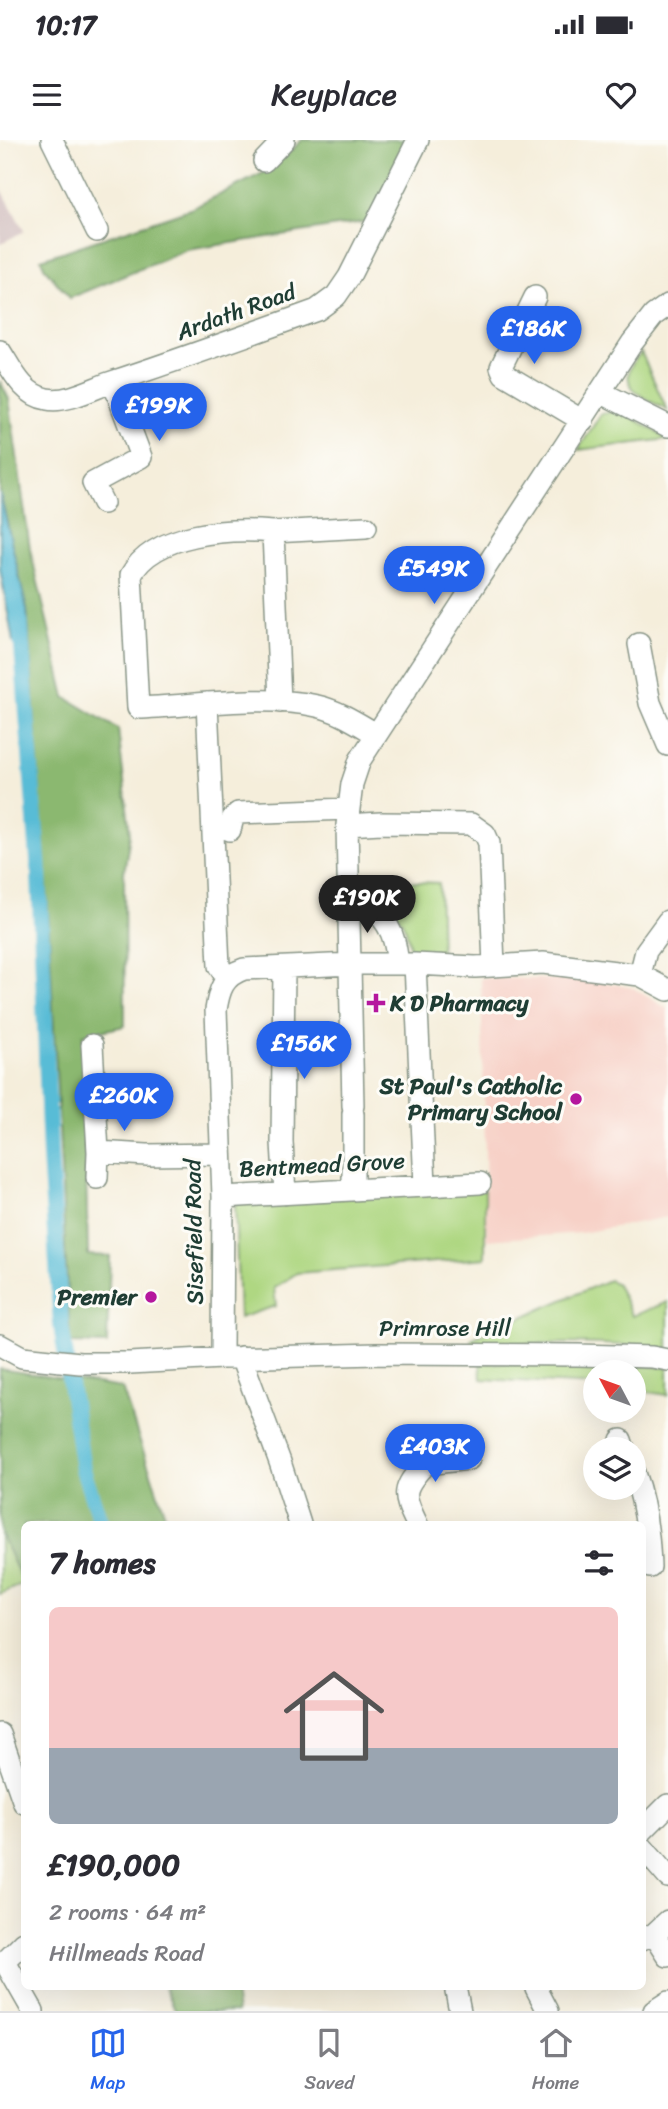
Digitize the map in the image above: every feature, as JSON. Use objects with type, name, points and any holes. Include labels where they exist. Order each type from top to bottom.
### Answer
[{"type":"street","points":[[52,140],[97,231]]},
{"type":"street","points":[[264,161],[284,140]]},
{"type":"street","name":"Ardath Road","points":[[0,351],[18,379],[31,393],[49,400],[68,397],[113,382],[317,310],[336,296],[349,278],[418,140]]},
{"type":"street","points":[[535,297],[501,367],[504,374],[583,421]]},
{"type":"street","points":[[353,1189],[348,817],[352,784],[360,760],[639,334],[654,315],[668,305]]},
{"type":"street","points":[[103,503],[93,483],[141,457],[113,382]]},
{"type":"street","points":[[600,392],[668,426]]},
{"type":"street","points":[[366,527],[273,533],[250,530],[208,532],[171,543],[137,564],[131,575],[138,708],[280,702],[316,706],[336,712],[376,734]]},
{"type":"street","points":[[273,533],[280,702]]},
{"type":"street","points":[[639,644],[650,703],[668,745]]},
{"type":"street","points":[[207,703],[219,966],[227,978],[244,969],[351,964],[494,966],[543,963],[640,975],[668,990]]},
{"type":"street","points":[[230,830],[233,818],[238,813],[348,817],[381,822],[471,824],[485,834],[489,843],[494,966]]},
{"type":"street","name":"Bentmead Grove","points":[[347,892],[358,895],[381,917],[406,964],[425,1185]]},
{"type":"street","points":[[640,975],[646,951],[668,921]]},
{"type":"street","points":[[284,969],[282,1142],[285,1194]]},
{"type":"street","name":"Sisefield Road","points":[[227,978],[221,985],[216,1010],[220,1154],[231,1357]]},
{"type":"street","points":[[92,1045],[97,1178]]},
{"type":"street","points":[[98,1152],[147,1156],[220,1154]]},
{"type":"street","name":"Bentmead Grove","points":[[223,1196],[480,1183]]},
{"type":"street","name":"Primrose Hill","points":[[0,1345],[22,1357],[80,1363],[377,1354],[578,1354],[668,1360]]},
{"type":"street","points":[[231,1357],[280,1462],[299,1521]]},
{"type":"street","points":[[416,1521],[407,1504],[409,1481],[425,1464],[469,1459]]},
{"type":"street","points":[[642,1500],[654,1570]]},
{"type":"street","points":[[0,1734],[21,1794]]},
{"type":"street","points":[[646,1826],[668,1805]]},
{"type":"street","points":[[646,1852],[668,1877]]},
{"type":"street","points":[[655,1931],[668,1956]]},
{"type":"street","points":[[21,1946],[2,1962],[33,2011]]},
{"type":"street","points":[[456,1990],[460,2011]]},
{"type":"street","points":[[537,1990],[548,2011]]},
{"type":"street","points":[[654,2011],[668,2002]]},
{"type":"shaded area","points":[[0,186],[24,231],[0,244]]},
{"type":"shaded area","name":"St Paul's Catholic Primary School","points":[[481,978],[593,980],[633,988],[668,1009],[668,1217],[581,1233],[487,1240]]},
{"type":"green space","points":[[302,140],[410,140],[369,221],[187,250],[70,298],[45,269],[41,259],[193,208],[273,168]]},
{"type":"green space","points":[[641,352],[667,410],[641,396],[631,385],[630,369]]},
{"type":"green space","points":[[0,381],[9,399],[30,549],[65,697],[118,729],[130,834],[124,873],[125,1026],[83,1035],[88,1255],[110,1256],[107,1344],[70,1343],[47,891],[27,610],[0,493]]},
{"type":"green space","points":[[620,410],[668,439],[578,450],[601,414]]},
{"type":"green space","points":[[372,880],[439,883],[441,953],[415,954],[410,951],[401,919]]},
{"type":"green space","points":[[485,1190],[485,1258],[297,1273],[274,1288],[276,1306],[239,1318],[235,1203]]},
{"type":"green space","points":[[609,1280],[617,1284],[632,1316],[668,1302],[668,1349],[545,1343],[471,1345],[471,1339]]},
{"type":"green space","points":[[480,1363],[583,1363],[583,1384],[481,1379]]},
{"type":"green space","points":[[646,1366],[668,1368],[668,1395],[646,1392]]},
{"type":"green space","points":[[0,1369],[122,1388],[167,1521],[21,1521],[21,1578],[0,1533]]},
{"type":"green space","points":[[0,1533],[21,1578],[21,1585],[0,1594]]},
{"type":"green space","points":[[166,1990],[235,1990],[238,2011],[176,2011]]},
{"type":"water","points":[[0,493],[27,610],[29,638],[13,642],[0,568]]},
{"type":"waterway","points":[[20,621],[39,873],[50,1156],[61,1325],[83,1469],[100,1521]]},
{"type":"place","name":"K D Pharmacy","points":[[376,1003]]},
{"type":"place","name":"St Paul's Catholic Primary School","points":[[576,1099]]},
{"type":"place","name":"Premier","points":[[151,1297]]}]
